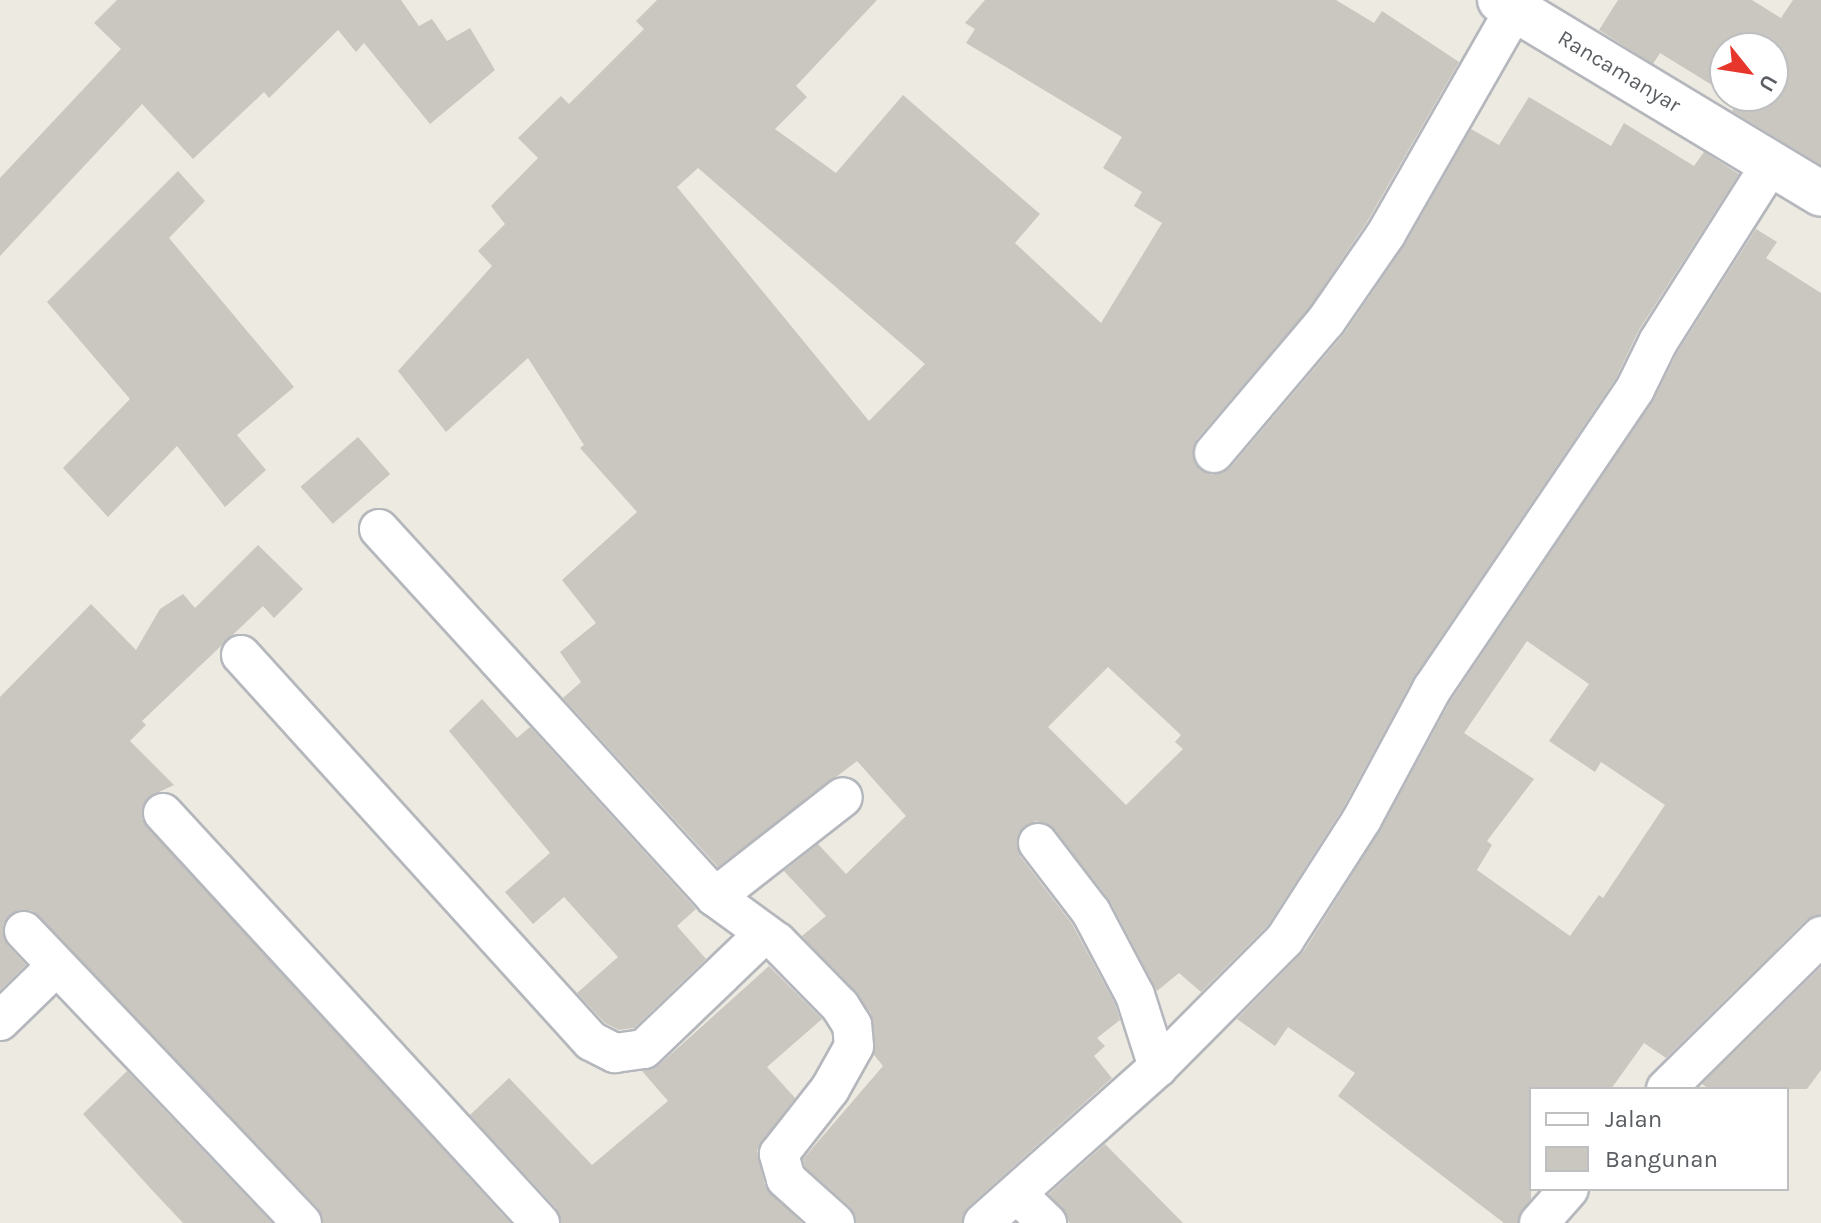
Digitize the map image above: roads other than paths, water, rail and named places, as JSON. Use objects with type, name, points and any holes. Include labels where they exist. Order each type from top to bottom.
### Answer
[{"type":"street","name":"Rancamanyar","points":[[1507,4],[1821,194]]},
{"type":"street","points":[[1214,453],[1326,321],[1369,259],[1507,4]]},
{"type":"street","points":[[983,1223],[1158,1067],[1285,939],[1362,819],[1432,689],[1635,389],[1658,342],[1771,164]]},
{"type":"street","points":[[379,529],[715,897],[814,977],[852,1025],[854,1046],[848,1057],[779,1154],[786,1179],[835,1223]]},
{"type":"street","points":[[241,655],[591,1041],[615,1053],[644,1049],[764,934]]},
{"type":"street","points":[[715,897],[843,797]]},
{"type":"street","points":[[163,813],[540,1223]]},
{"type":"street","points":[[1038,843],[1091,912],[1135,995],[1158,1067]]},
{"type":"street","points":[[24,931],[302,1223]]},
{"type":"street","points":[[1668,1087],[1821,936]]},
{"type":"street","points":[[0,1021],[43,979]]},
{"type":"street","points":[[1539,1223],[1567,1191]]},
{"type":"street","points":[[1017,1194],[1047,1223]]}]
